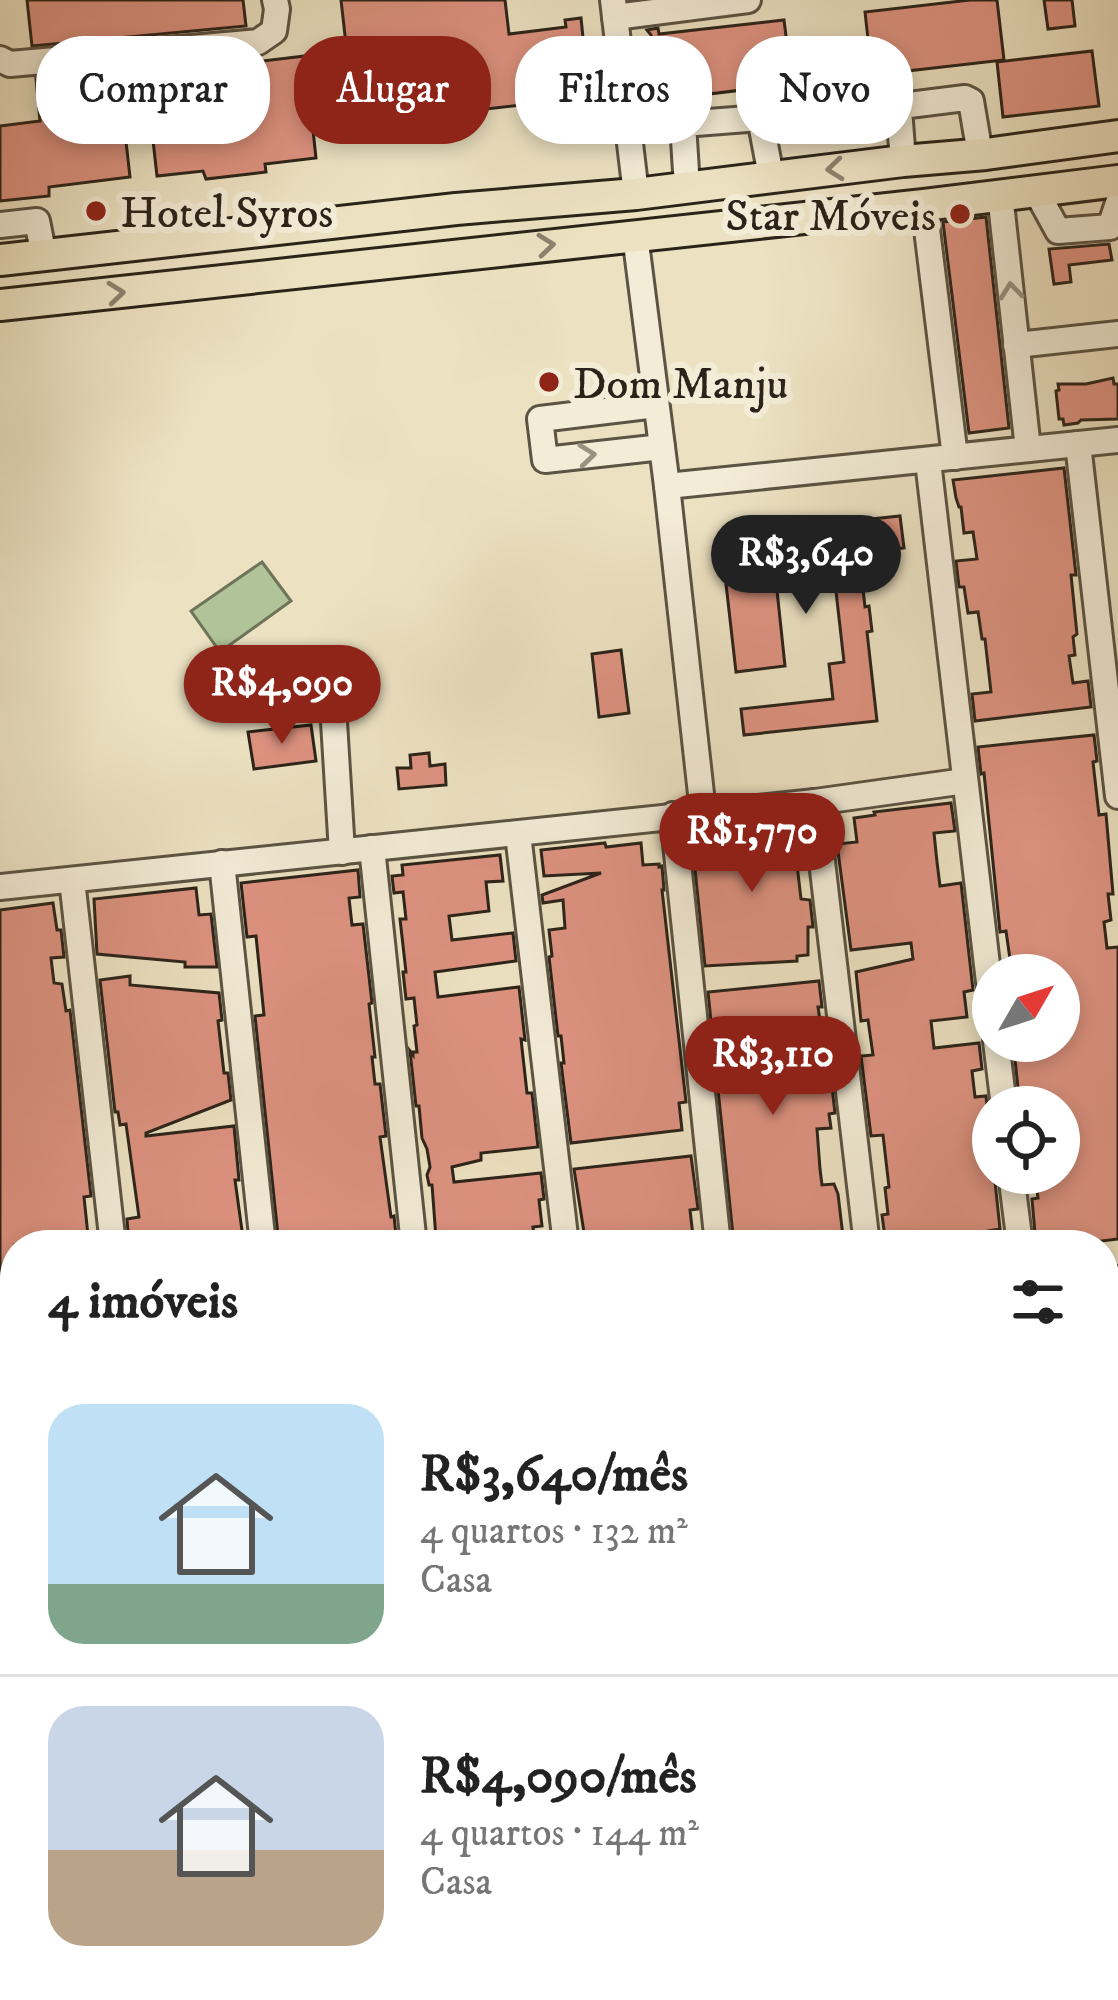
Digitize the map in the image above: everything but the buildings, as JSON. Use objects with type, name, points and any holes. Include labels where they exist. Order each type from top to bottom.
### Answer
[{"type":"main road","points":[[0,260],[456,209],[636,194],[1118,136]]},
{"type":"main road","points":[[1030,148],[1026,168],[1035,189]]},
{"type":"main road","points":[[983,154],[994,163],[1000,194]]},
{"type":"main road","points":[[0,305],[1118,181]]},
{"type":"main road","points":[[456,209],[428,221],[422,236],[434,251],[463,254]]},
{"type":"main road","points":[[366,219],[383,227],[391,239],[372,266]]},
{"type":"street","points":[[0,59],[10,64],[258,42],[274,31],[274,0]]},
{"type":"street","points":[[636,194],[614,9],[748,0]]},
{"type":"street","points":[[903,161],[901,106],[965,98],[971,101],[983,154]]},
{"type":"street","points":[[687,187],[683,124],[760,118],[771,176]]},
{"type":"street","points":[[1035,189],[1058,231],[1110,227],[1118,203]]},
{"type":"street","points":[[1000,194],[1028,449]]},
{"type":"street","points":[[924,205],[955,457]]},
{"type":"street","points":[[0,225],[37,221],[44,256]]},
{"type":"street","points":[[634,236],[703,812]]},
{"type":"street","points":[[1016,345],[1118,334]]},
{"type":"street","points":[[656,405],[540,419],[545,460],[662,447]]},
{"type":"street","points":[[667,486],[1118,440]]},
{"type":"street","points":[[1078,444],[1118,796]]},
{"type":"street","points":[[928,460],[986,954]]},
{"type":"street","points":[[334,722],[342,852]]},
{"type":"street","points":[[0,887],[815,802],[965,781]]},
{"type":"street","points":[[815,802],[865,1230]]},
{"type":"street","points":[[674,815],[716,1230]]},
{"type":"street","points":[[518,834],[564,1230]]},
{"type":"street","points":[[372,848],[412,1230]]},
{"type":"street","points":[[222,863],[261,1230]]},
{"type":"street","points":[[72,880],[111,1230]]},
{"type":"street","points":[[1014,1194],[1018,1230]]},
{"type":"green space","points":[[262,562],[291,601],[220,652],[191,611]]},
{"type":"place","name":"Hotel Syros","points":[[96,211]]},
{"type":"place","name":"Star Móveis","points":[[960,214]]},
{"type":"place","name":"Dom Manju","points":[[549,382]]}]
